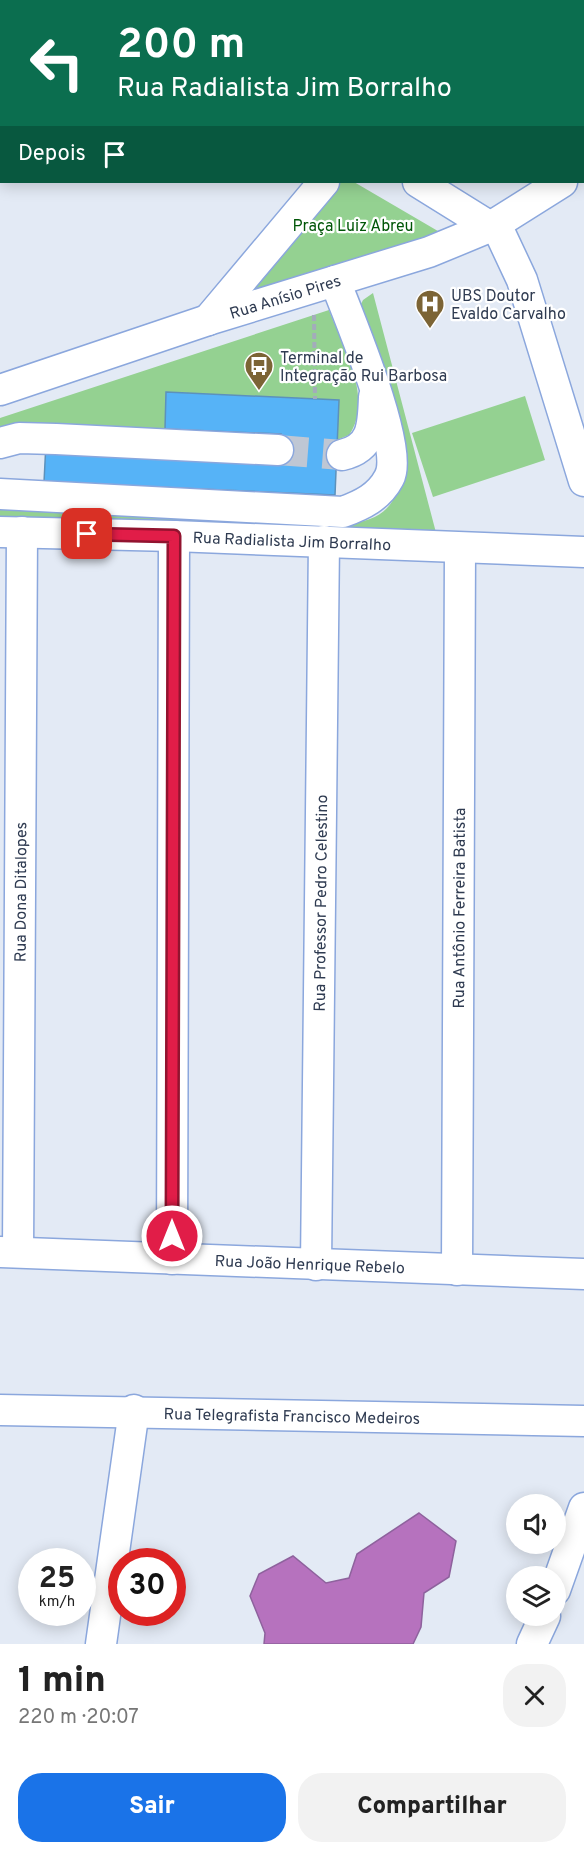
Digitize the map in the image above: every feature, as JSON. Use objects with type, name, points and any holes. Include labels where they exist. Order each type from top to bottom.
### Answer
[{"type":"street","points":[[208,320],[323,183]]},
{"type":"street","points":[[420,183],[500,233],[522,280],[584,481]]},
{"type":"street","name":"Rua Anísio Pires","points":[[0,390],[208,320],[429,252],[492,226],[560,183]]},
{"type":"street","points":[[0,494],[343,512],[363,505],[378,494],[391,476],[392,456],[389,433],[367,364],[325,284]]},
{"type":"street","points":[[342,455],[356,452],[367,441],[374,414],[374,390]]},
{"type":"street","points":[[0,443],[20,438],[56,438],[278,450]]},
{"type":"street","name":"Rua Radialista Jim Borralho","points":[[11,532],[324,541],[584,552]]},
{"type":"street","name":"Rua Dona Ditalopes","points":[[9,1252],[11,532]]},
{"type":"street","points":[[172,1259],[174,536]]},
{"type":"street","name":"Rua Professor Pedro Celestino","points":[[316,1265],[324,541]]},
{"type":"street","name":"Rua Antônio Ferreira Batista","points":[[457,1270],[460,548]]},
{"type":"street","name":"Rua João Henrique Rebelo","points":[[9,1252],[584,1274]]},
{"type":"street","name":"Rua Telegrafista Francisco Medeiros","points":[[0,1410],[134,1410],[584,1421]]},
{"type":"street","points":[[101,1644],[134,1410]]},
{"type":"street","points":[[563,1566],[584,1508]]},
{"type":"street","points":[[532,1644],[540,1626]]},
{"type":"path","points":[[315,399],[325,284]]},
{"type":"green space","name":"Praça Luiz Abreu","points":[[339,183],[356,183],[443,234],[249,293]]},
{"type":"green space","points":[[373,293],[439,544],[0,531],[0,505],[347,525],[378,515],[390,505],[398,489],[357,312],[363,300]]},
{"type":"green space","points":[[329,310],[354,372],[358,405],[356,421],[349,435],[337,440],[339,400],[167,392],[165,429],[49,424],[0,430],[0,418]]},
{"type":"green space","points":[[525,396],[545,460],[433,497],[412,433]]},
{"type":"shaded area","points":[[419,1513],[456,1541],[449,1577],[424,1593],[421,1627],[413,1644],[264,1644],[265,1633],[250,1596],[259,1574],[293,1556],[326,1583],[349,1578],[357,1554]]},
{"type":"building","points":[[166,392],[339,400],[335,495],[44,482],[46,443],[280,453],[281,434],[165,429]]},
{"type":"tunnel","points":[[278,450],[342,455]]},
{"type":"place","name":"UBS Doutor Evaldo Carvalho","points":[[430,330]]},
{"type":"place","name":"Terminal de Integração Rui Barbosa","points":[[259,392]]},
{"type":"route","points":[[87,534],[174,536],[172,1236]]}]
